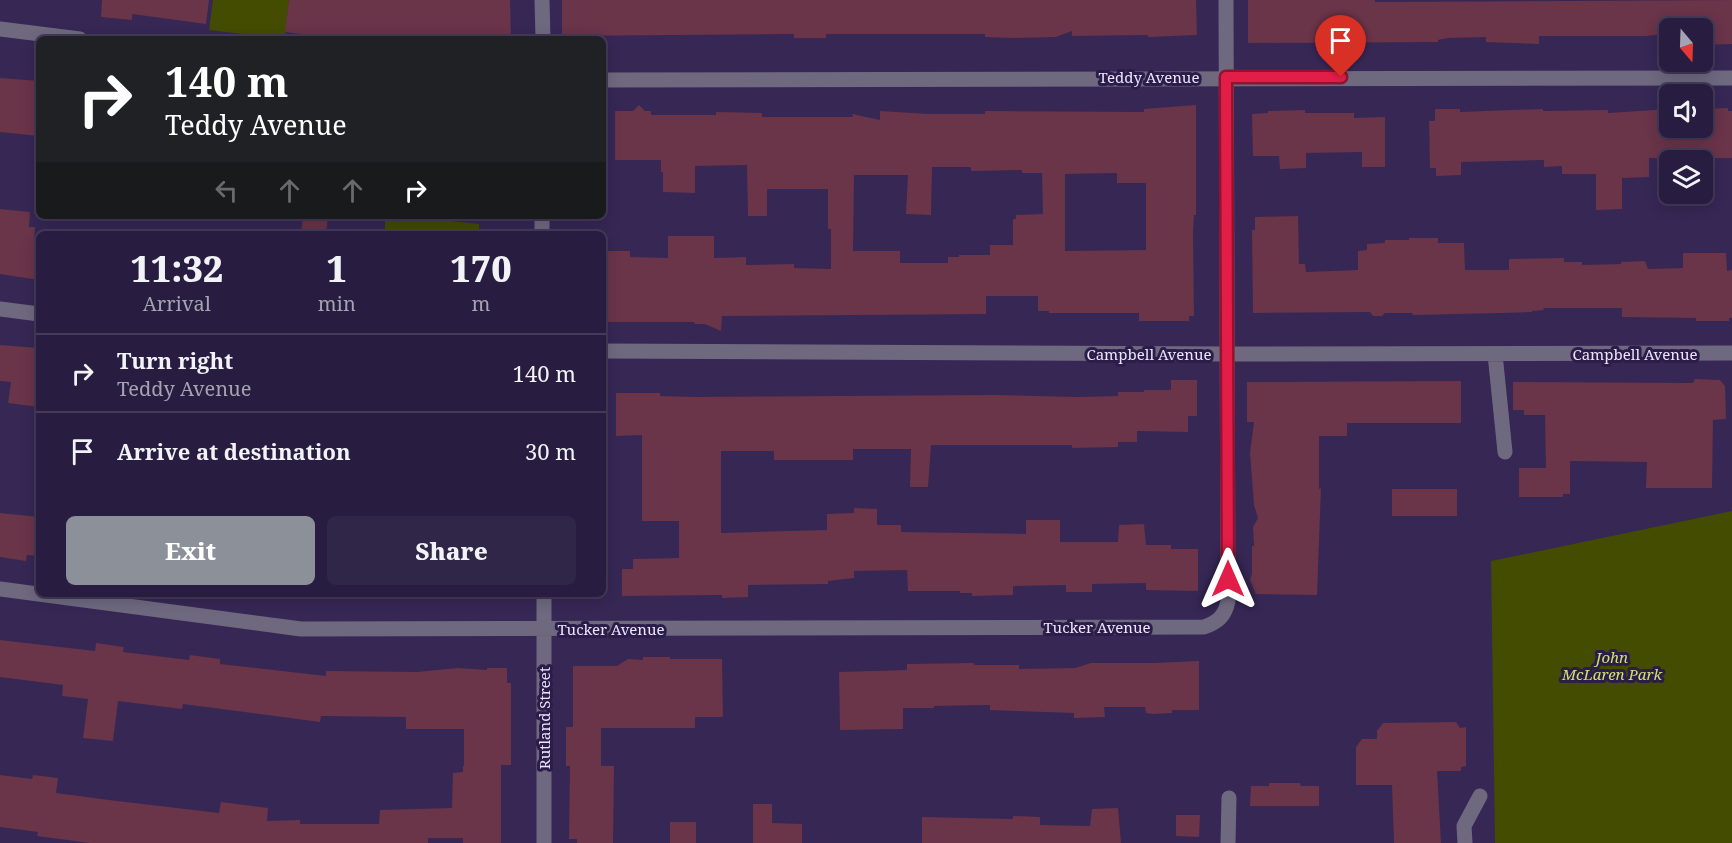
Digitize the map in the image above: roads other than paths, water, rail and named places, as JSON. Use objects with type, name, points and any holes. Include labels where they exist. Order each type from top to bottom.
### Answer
[{"type":"street","points":[[542,0],[543,36]]},
{"type":"street","points":[[1226,0],[1228,354]]},
{"type":"street","points":[[0,29],[56,36]]},
{"type":"street","name":"Teddy Avenue","points":[[606,80],[1226,77],[1732,78]]},
{"type":"street","points":[[0,309],[36,314]]},
{"type":"street","name":"Campbell Avenue","points":[[606,351],[1228,354],[1732,353]]},
{"type":"street","name":"Tucker Avenue","points":[[60,597],[301,629],[1204,627],[1214,624],[1222,617],[1228,601],[1228,354]]},
{"type":"street","points":[[1495,354],[1505,452]]},
{"type":"street","name":"Tucker Avenue","points":[[0,589],[36,594]]},
{"type":"street","name":"Rutland Street","points":[[544,597],[544,843]]},
{"type":"street","points":[[1465,843],[1464,826],[1480,796]]},
{"type":"street","points":[[1228,843],[1229,798]]},
{"type":"park label","name":"John McLaren Park","points":[[1612,666]]}]
